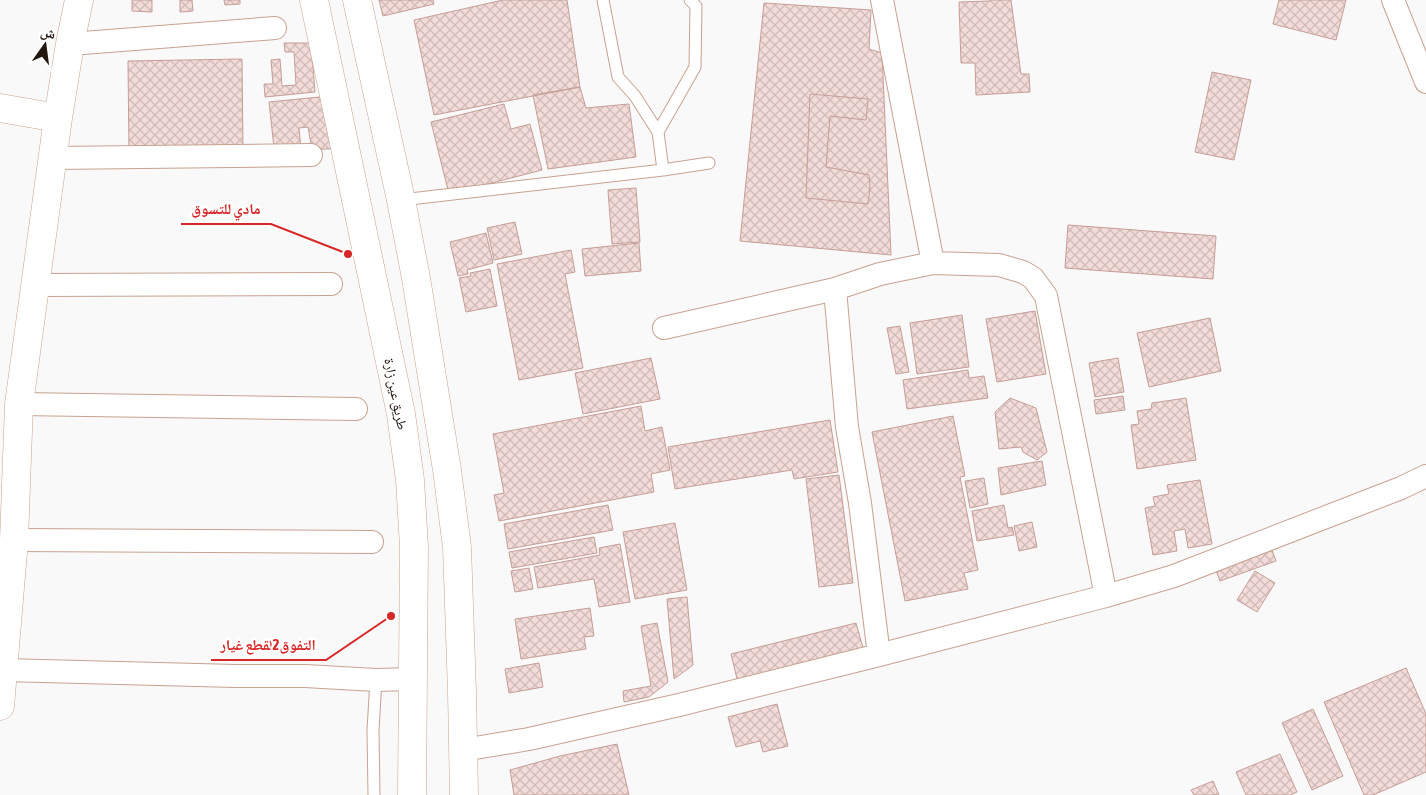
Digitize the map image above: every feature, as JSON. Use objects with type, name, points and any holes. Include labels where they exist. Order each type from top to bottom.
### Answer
[{"type":"main road","points":[[0,706],[14,540],[19,404],[52,158],[79,0]]},
{"type":"main road","name":"طريق عين زارة","points":[[314,0],[401,414],[410,480],[414,547],[412,795]]},
{"type":"main road","points":[[357,0],[401,200],[416,278],[447,470],[457,546],[464,795]]},
{"type":"main road","points":[[0,108],[58,118]]},
{"type":"street","points":[[882,0],[933,263]]},
{"type":"street","points":[[1393,0],[1426,82]]},
{"type":"street","points":[[70,44],[276,28]]},
{"type":"street","points":[[52,158],[311,156]]},
{"type":"street","points":[[664,328],[835,289],[880,274],[933,263],[999,265],[1023,272],[1032,278],[1046,296],[1106,596]]},
{"type":"street","points":[[35,286],[331,284]]},
{"type":"street","points":[[835,289],[847,426],[860,503],[879,655]]},
{"type":"street","points":[[19,404],[356,409]]},
{"type":"street","points":[[463,750],[529,739],[669,707],[1106,596],[1174,576],[1401,488],[1426,476]]},
{"type":"street","points":[[14,540],[372,542]]},
{"type":"street","points":[[3,670],[305,676],[376,680],[413,679]]},
{"type":"lane","points":[[603,0],[618,77],[635,96],[658,132],[663,170]]},
{"type":"lane","points":[[658,132],[696,67],[696,6],[690,0]]},
{"type":"lane","points":[[401,200],[709,163]]},
{"type":"lane","points":[[374,795],[373,730],[376,680]]},
{"type":"building","points":[[132,0],[152,0],[152,12],[132,11]]},
{"type":"building","points":[[180,0],[192,0],[193,11],[180,12]]},
{"type":"building","points":[[224,0],[240,0],[240,4],[225,5]]},
{"type":"building","points":[[379,0],[433,0],[434,4],[383,16]]},
{"type":"building","points":[[503,0],[567,0],[580,87],[434,115],[414,20]]},
{"type":"building","points":[[1011,0],[1021,74],[1029,74],[1030,92],[976,95],[975,63],[961,63],[959,2]]},
{"type":"building","points":[[1279,0],[1346,0],[1336,40],[1273,24]]},
{"type":"building","points":[[764,3],[871,10],[869,49],[882,53],[891,255],[740,241]]},
{"type":"building","points":[[284,43],[311,43],[315,92],[265,97],[264,84],[273,84],[271,60],[280,59],[282,86],[296,85],[294,52],[285,52]]},
{"type":"building","points":[[242,59],[243,152],[129,152],[128,61]]},
{"type":"building","points":[[1212,72],[1251,80],[1234,160],[1195,152]]},
{"type":"building","points":[[580,87],[586,108],[629,104],[636,157],[548,169],[533,95]]},
{"type":"building","points":[[810,94],[868,99],[866,120],[830,116],[826,167],[869,175],[868,204],[806,198]]},
{"type":"building","points":[[330,96],[339,148],[312,150],[308,127],[299,128],[301,149],[274,148],[269,102]]},
{"type":"building","points":[[504,104],[511,129],[530,124],[542,170],[449,194],[431,122]]},
{"type":"building","points":[[636,188],[640,242],[612,244],[608,190]]},
{"type":"building","points":[[515,222],[522,254],[494,260],[487,228]]},
{"type":"building","points":[[1068,225],[1216,236],[1213,279],[1065,268]]},
{"type":"building","points":[[486,233],[493,263],[467,270],[468,274],[458,276],[450,242]]},
{"type":"building","points":[[639,243],[641,271],[585,276],[582,249]]},
{"type":"building","points":[[571,250],[575,272],[565,274],[583,368],[519,380],[497,264]]},
{"type":"building","points":[[490,269],[497,306],[466,312],[459,278],[471,276],[470,273]]},
{"type":"building","points":[[1035,311],[1046,374],[997,382],[986,319]]},
{"type":"building","points":[[962,315],[969,367],[917,374],[910,323]]},
{"type":"building","points":[[1210,318],[1221,371],[1149,387],[1137,333]]},
{"type":"building","points":[[900,326],[909,372],[896,374],[887,328]]},
{"type":"building","points":[[651,358],[660,399],[583,414],[575,373]]},
{"type":"building","points":[[1118,358],[1124,392],[1095,397],[1089,363]]},
{"type":"building","points":[[968,370],[969,378],[984,376],[988,398],[907,409],[903,380]]},
{"type":"building","points":[[1123,396],[1125,410],[1096,414],[1094,400]]},
{"type":"building","points":[[1010,398],[1036,408],[1047,452],[1037,460],[1023,452],[1021,447],[999,449],[995,412]]},
{"type":"building","points":[[1186,398],[1196,460],[1137,469],[1131,425],[1139,424],[1137,411],[1151,409],[1152,403]]},
{"type":"building","points":[[641,406],[645,431],[662,427],[670,470],[651,474],[654,492],[499,521],[494,495],[504,493],[493,434]]},
{"type":"building","points":[[953,416],[965,476],[960,477],[978,570],[964,573],[968,589],[905,601],[872,432]]},
{"type":"building","points":[[830,420],[838,472],[794,479],[792,470],[675,489],[668,447]]},
{"type":"building","points":[[1042,461],[1046,485],[1001,495],[998,468]]},
{"type":"building","points":[[839,475],[853,583],[819,587],[806,479]]},
{"type":"building","points":[[984,478],[988,504],[970,508],[965,481]]},
{"type":"building","points":[[1200,480],[1212,544],[1188,548],[1185,529],[1174,531],[1177,551],[1153,555],[1145,508],[1155,506],[1153,497],[1169,494],[1167,485]]},
{"type":"building","points":[[608,505],[613,530],[508,549],[504,524]]},
{"type":"building","points":[[1004,505],[1008,528],[1012,527],[1014,535],[977,541],[972,511]]},
{"type":"building","points":[[1032,522],[1037,547],[1019,551],[1014,526]]},
{"type":"building","points":[[675,523],[687,590],[635,599],[623,532]]},
{"type":"building","points":[[594,537],[597,553],[512,568],[509,552]]},
{"type":"building","points":[[1268,539],[1276,561],[1220,581],[1212,560]]},
{"type":"building","points":[[620,544],[630,602],[599,607],[594,579],[538,588],[534,567],[600,555],[599,548]]},
{"type":"building","points":[[529,568],[533,589],[515,592],[511,571]]},
{"type":"building","points":[[1255,571],[1275,583],[1257,612],[1237,600]]},
{"type":"building","points":[[687,597],[693,665],[674,679],[667,599]]},
{"type":"building","points":[[590,608],[594,636],[584,637],[586,649],[521,659],[515,619]]},
{"type":"building","points":[[657,623],[668,682],[649,697],[624,702],[623,691],[651,686],[641,626]]},
{"type":"building","points":[[856,623],[865,655],[739,687],[731,654]]},
{"type":"building","points":[[539,663],[543,687],[509,693],[505,669]]},
{"type":"building","points":[[1406,668],[1426,714],[1426,772],[1373,795],[1364,795],[1324,702]]},
{"type":"building","points":[[777,704],[788,746],[763,752],[760,741],[736,747],[728,717]]},
{"type":"building","points":[[1313,709],[1343,776],[1312,790],[1282,723]]},
{"type":"building","points":[[617,744],[629,795],[514,795],[510,770],[560,756]]},
{"type":"building","points":[[1280,754],[1297,792],[1290,795],[1246,795],[1236,772]]},
{"type":"building","points":[[1213,781],[1219,795],[1194,795],[1191,790]]},
{"type":"place","name":"مادي للتسوق","points":[[348,254]]},
{"type":"place","name":"التفوق2لقطع غيار","points":[[391,616]]}]
